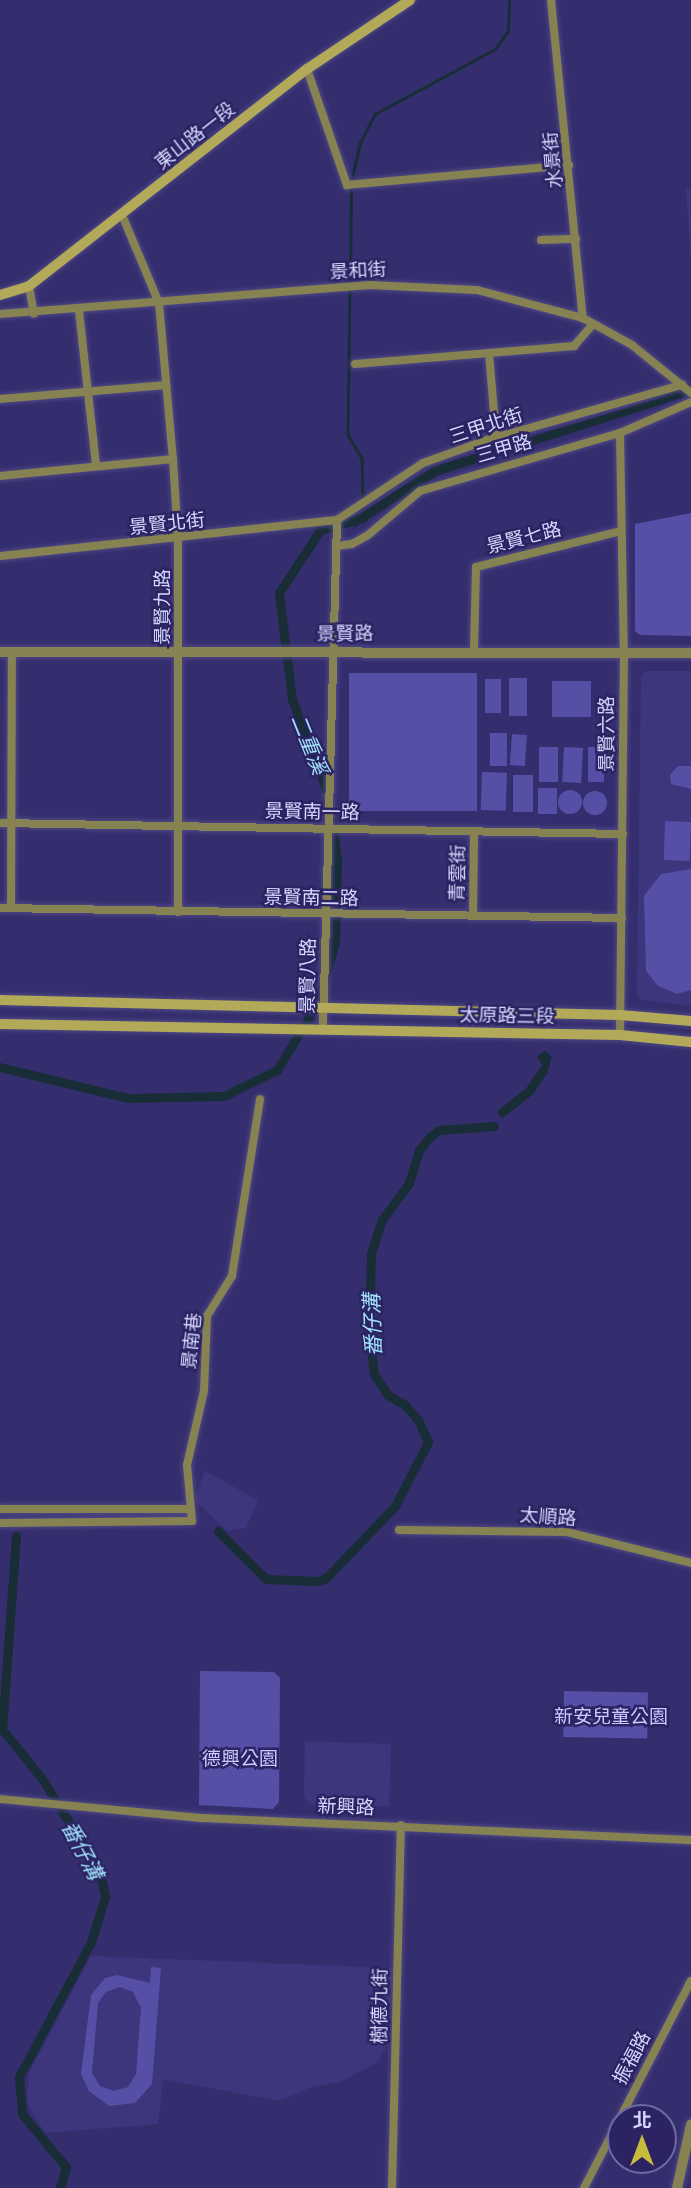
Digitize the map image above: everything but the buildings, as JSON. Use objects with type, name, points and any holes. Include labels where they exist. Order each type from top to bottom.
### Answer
[{"type":"main road","name":"東山路一段","points":[[0,295],[29,286],[307,69],[410,0]]},
{"type":"main road","name":"太原路三段","points":[[0,1000],[620,1015],[691,1021]]},
{"type":"main road","name":"太原路三段","points":[[0,1024],[620,1035],[691,1042]]},
{"type":"street","name":"水景街","points":[[551,0],[583,318]]},
{"type":"street","points":[[307,69],[347,185],[569,165]]},
{"type":"street","name":"景賢九路","points":[[122,215],[159,303],[173,460],[178,540],[178,912]]},
{"type":"street","points":[[541,240],[576,239]]},
{"type":"street","name":"景和街","points":[[0,314],[79,311],[370,285],[423,285],[518,298],[583,318],[632,345],[691,393]]},
{"type":"street","points":[[29,286],[32,314]]},
{"type":"street","points":[[79,311],[96,466]]},
{"type":"street","points":[[355,364],[574,346],[592,325]]},
{"type":"street","points":[[489,353],[496,438]]},
{"type":"street","points":[[0,399],[166,385]]},
{"type":"street","name":"三甲北街","points":[[337,520],[423,463],[496,438],[682,385]]},
{"type":"street","name":"三甲路","points":[[336,545],[352,544],[368,535],[420,491],[620,433],[691,402]]},
{"type":"street","name":"景賢六路","points":[[620,433],[624,653],[620,1035]]},
{"type":"street","points":[[0,476],[173,460]]},
{"type":"street","points":[[336,545],[337,520]]},
{"type":"street","name":"景賢北街","points":[[0,556],[178,540],[337,520]]},
{"type":"street","name":"景賢七路","points":[[474,650],[476,567],[621,531]]},
{"type":"street","name":"景賢八路","points":[[323,1029],[331,652],[336,545]]},
{"type":"street","name":"景賢路","points":[[0,652],[179,654],[474,650],[691,653]]},
{"type":"street","points":[[10,908],[12,652]]},
{"type":"street","name":"景賢南一路","points":[[0,823],[623,834]]},
{"type":"street","name":"青雲街","points":[[472,916],[474,831]]},
{"type":"street","name":"景賢南二路","points":[[0,908],[622,918]]},
{"type":"street","name":"景南巷","points":[[30,1523],[190,1524],[187,1465],[204,1391],[207,1316],[232,1276],[260,1099]]},
{"type":"street","points":[[0,1509],[190,1509]]},
{"type":"street","points":[[18,1510],[30,1523]]},
{"type":"street","points":[[0,1523],[30,1523]]},
{"type":"street","name":"太順路","points":[[399,1530],[567,1532],[691,1563]]},
{"type":"street","name":"新興路","points":[[0,1799],[202,1818],[691,1840]]},
{"type":"street","name":"樹德九街","points":[[392,2188],[401,1825]]},
{"type":"street","name":"振福路","points":[[584,2188],[691,1981]]},
{"type":"street","points":[[677,2188],[691,2125]]},
{"type":"shaded area","points":[[691,188],[691,260],[686,189]]},
{"type":"shaded area","points":[[647,671],[691,671],[691,1006],[642,1000],[637,995],[641,675]]},
{"type":"shaded area","points":[[205,1471],[258,1500],[246,1528],[227,1531],[194,1500]]},
{"type":"shaded area","points":[[305,1741],[391,1744],[389,1807],[310,1804],[304,1797]]},
{"type":"shaded area","points":[[91,1956],[394,1968],[387,2045],[378,2062],[340,2082],[311,2087],[279,2101],[163,2079],[158,2124],[45,2133],[27,2103],[29,2073]]},
{"type":"green space","points":[[691,513],[691,636],[640,635],[635,631],[635,524]]},
{"type":"green space","points":[[349,673],[477,673],[477,811],[349,811]]},
{"type":"green space","points":[[509,678],[527,678],[527,716],[509,716]]},
{"type":"green space","points":[[485,679],[501,679],[501,713],[485,713]]},
{"type":"green space","points":[[552,681],[591,681],[591,717],[552,717]]},
{"type":"green space","points":[[490,733],[507,733],[507,766],[490,766]]},
{"type":"green space","points":[[512,734],[527,735],[525,766],[510,765]]},
{"type":"green space","points":[[539,747],[558,747],[558,782],[539,782]]},
{"type":"green space","points":[[564,747],[583,748],[581,783],[562,782]]},
{"type":"green space","points":[[588,747],[604,747],[604,782],[588,782]]},
{"type":"green space","points":[[678,766],[691,766],[691,789],[671,784],[670,775]]},
{"type":"green space","points":[[482,772],[507,773],[506,811],[481,810]]},
{"type":"green space","points":[[513,775],[533,775],[533,812],[513,812]]},
{"type":"green space","points":[[538,788],[557,788],[557,814],[538,814]]},
{"type":"green space","points":[[570,790],[579,793],[582,802],[579,811],[570,814],[561,811],[558,802],[561,793]]},
{"type":"green space","points":[[595,791],[604,794],[607,803],[604,812],[595,815],[586,812],[583,803],[586,794]]},
{"type":"green space","points":[[665,821],[691,822],[690,861],[664,860]]},
{"type":"green space","points":[[691,869],[691,990],[677,994],[658,986],[646,971],[644,896],[661,874]]},
{"type":"green space","name":"德興公園","points":[[200,1671],[274,1672],[280,1678],[279,1802],[273,1809],[199,1805]]},
{"type":"green space","name":"新安兒童公園","points":[[564,1691],[648,1692],[647,1738],[563,1737]]},
{"type":"green space","points":[[151,1967],[161,1968],[152,2084],[135,2103],[109,2106],[89,2091],[81,2074],[91,1995],[105,1978],[117,1975],[150,1983]],"holes":[[[120,1987],[133,1992],[141,2008],[136,2074],[128,2087],[114,2091],[100,2086],[92,2073],[98,2003],[106,1992]]]},
{"type":"water","points":[[691,383],[691,393],[682,398],[439,475],[354,528],[353,518],[435,466],[656,399]]},
{"type":"water","points":[[545,1051],[552,1057],[547,1074],[537,1056]]},
{"type":"waterway","points":[[350,284],[351,182],[360,143],[375,114],[495,49],[508,31],[509,0]]},
{"type":"waterway","points":[[350,290],[348,435],[362,458],[363,500]]},
{"type":"waterway","name":"二重溪","points":[[328,794],[292,699],[279,593],[320,530],[363,518]]},
{"type":"waterway","name":"二重溪","points":[[0,1067],[128,1098],[224,1096],[277,1070],[317,1004],[335,943],[337,859],[332,822]]},
{"type":"waterway","name":"番仔溝","points":[[502,1112],[529,1091],[543,1070]]},
{"type":"waterway","name":"番仔溝","points":[[218,1531],[266,1579],[318,1581],[326,1578],[395,1506],[428,1442],[418,1420],[405,1405],[388,1395],[374,1374],[369,1335],[371,1253],[382,1220],[409,1183],[419,1150],[430,1137],[439,1130],[494,1126]]},
{"type":"waterway","name":"番仔溝","points":[[16,1536],[2,1729],[43,1780],[100,1873],[105,1897],[91,1942],[19,2077],[22,2114],[66,2167],[60,2188]]}]
